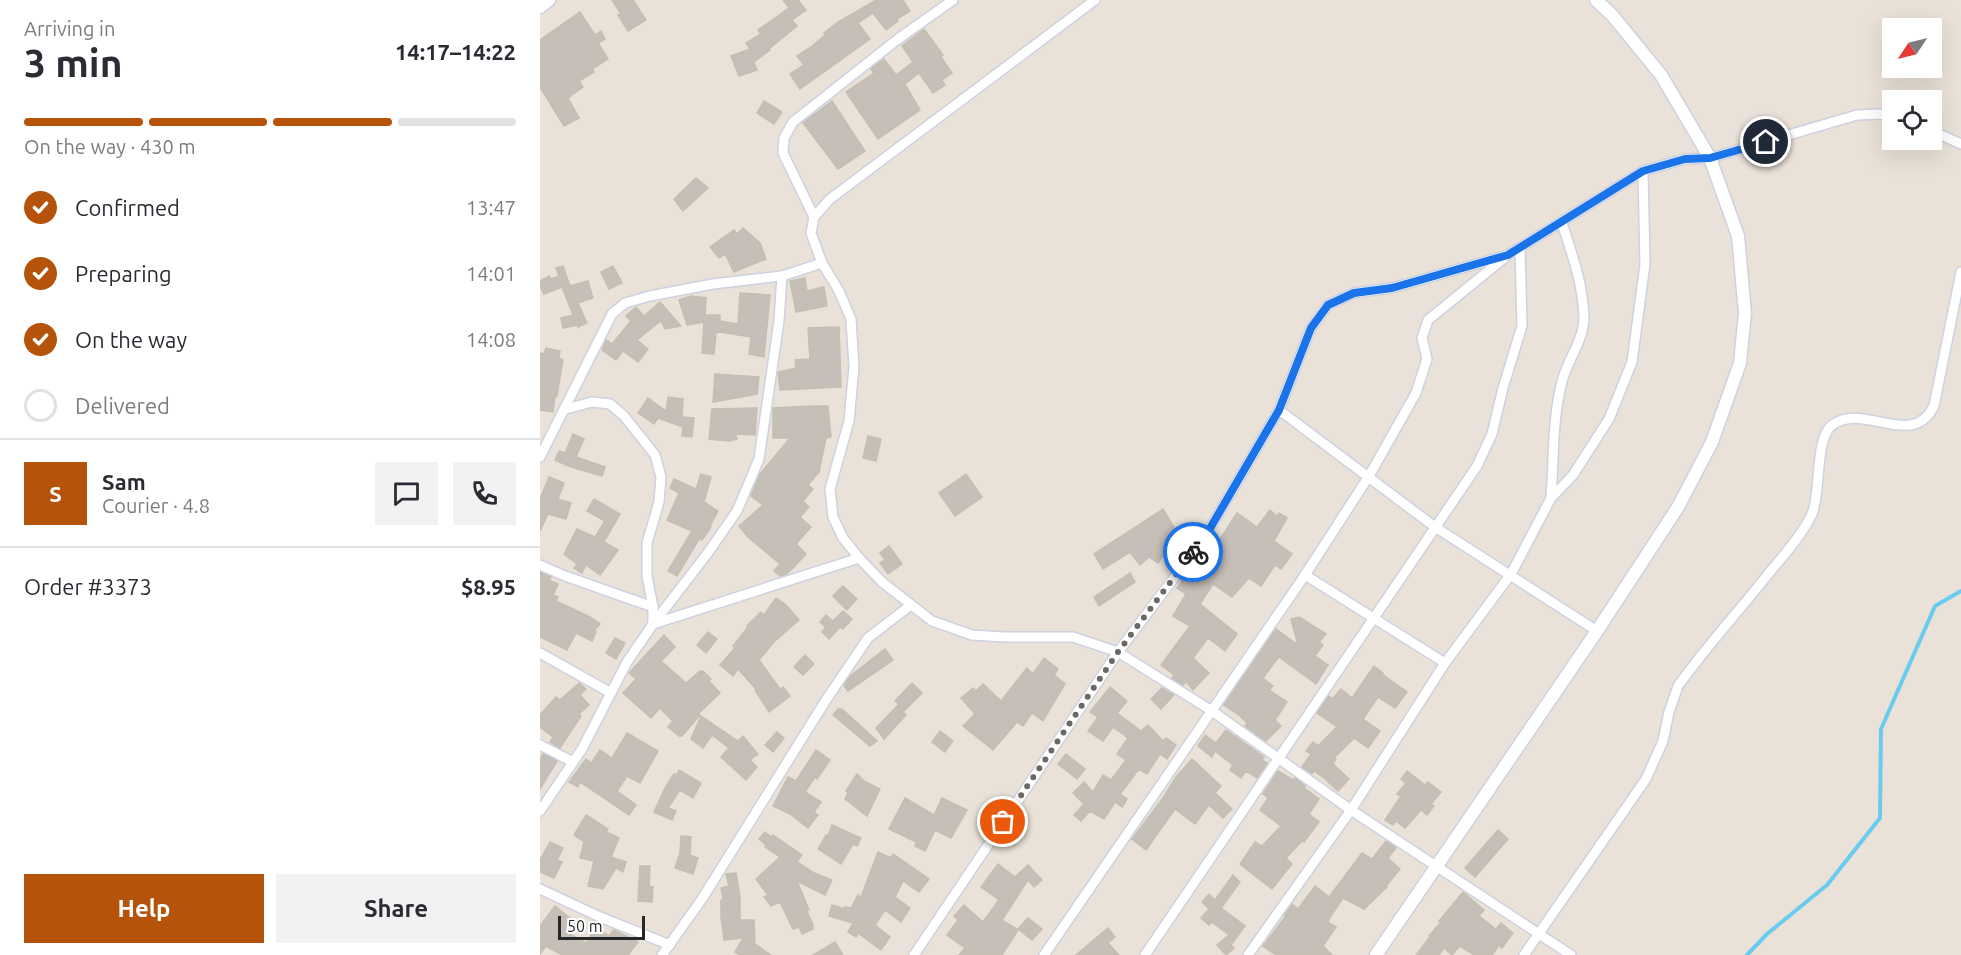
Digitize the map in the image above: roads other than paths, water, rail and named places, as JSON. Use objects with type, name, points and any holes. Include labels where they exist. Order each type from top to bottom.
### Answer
[{"type":"street","points":[[814,217],[783,153],[784,138],[793,122],[898,39],[953,0]]},
{"type":"street","points":[[1095,0],[830,199],[814,217],[811,234],[822,263],[839,291],[851,319],[854,367],[849,422],[830,489],[833,517],[843,538],[858,558],[882,582],[932,621],[972,635],[1073,637],[1118,652],[1212,711],[1351,810],[1571,955]]},
{"type":"street","points":[[1376,955],[1598,631],[1677,507],[1712,442],[1740,363],[1745,313],[1738,236],[1710,158],[1661,75],[1612,15],[1596,0]]},
{"type":"street","points":[[914,955],[1118,652],[1205,537],[1279,410],[1311,328],[1328,305],[1354,293],[1392,288],[1520,250],[1643,171],[1685,159],[1710,158],[1857,115],[1882,114]]},
{"type":"street","points":[[1942,135],[1961,144]]},
{"type":"street","points":[[1248,955],[1351,810],[1445,663],[1511,574],[1551,498],[1573,475],[1609,419],[1632,362],[1645,264],[1643,171]]},
{"type":"street","points":[[1551,498],[1556,419],[1563,378],[1577,347],[1584,319],[1581,281],[1562,223]]},
{"type":"street","points":[[1145,955],[1477,466],[1492,434],[1522,326],[1520,250]]},
{"type":"street","points":[[1044,955],[1305,575],[1369,476],[1416,393],[1427,358],[1422,338],[1428,320],[1508,255]]},
{"type":"street","points":[[540,457],[612,314],[625,303],[712,284],[782,276],[822,263]]},
{"type":"street","points":[[1524,955],[1646,779],[1663,741],[1669,712],[1678,686],[1789,549],[1811,514],[1818,490],[1819,465],[1825,437],[1830,427],[1858,418],[1906,426],[1923,422],[1930,414],[1934,406],[1961,272]]},
{"type":"street","points":[[540,811],[573,762],[627,663],[653,624],[737,511],[759,459],[779,321],[782,276]]},
{"type":"street","points":[[566,409],[592,402],[610,404],[624,416],[655,455],[661,477],[653,525],[647,543],[647,576],[653,607],[653,624]]},
{"type":"street","points":[[1279,410],[1435,528],[1598,631]]},
{"type":"street","points":[[653,624],[858,558]]},
{"type":"street","points":[[540,565],[653,607]]},
{"type":"street","points":[[1305,575],[1445,663]]},
{"type":"street","points":[[662,955],[702,899],[826,700],[868,638],[911,605]]},
{"type":"street","points":[[540,653],[611,693]]},
{"type":"street","points":[[540,745],[573,762]]},
{"type":"street","points":[[540,889],[600,917],[670,945]]},
{"type":"waterway","points":[[1747,955],[1767,934],[1827,885],[1880,818],[1881,729],[1935,606],[1961,591]]}]
